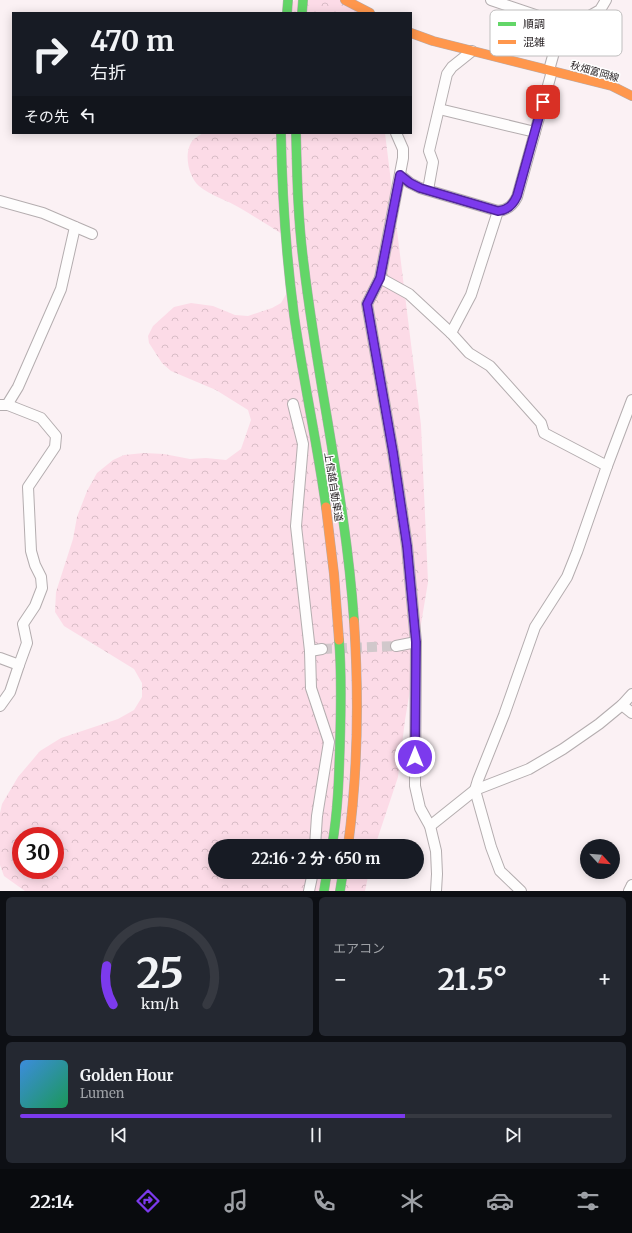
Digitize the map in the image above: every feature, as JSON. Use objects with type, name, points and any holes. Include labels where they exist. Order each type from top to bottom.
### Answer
[{"type":"main road","points":[[287,12],[288,0]]},
{"type":"main road","points":[[302,12],[303,0]]},
{"type":"main road","points":[[345,0],[368,12]]},
{"type":"main road","name":"秋畑富岡線","points":[[412,33],[433,41],[490,55]]},
{"type":"main road","name":"秋畑富岡線","points":[[493,56],[612,86],[632,96]]},
{"type":"main road","name":"上信越自動車道","points":[[281,134],[283,193],[291,291],[322,479],[338,607],[341,667],[341,723],[339,785],[333,839]]},
{"type":"main road","name":"上信越自動車道","points":[[296,134],[300,229],[306,284],[337,472],[347,543],[353,605],[357,666],[357,724],[354,785],[349,839]]},
{"type":"main road","points":[[324,891],[326,879]]},
{"type":"main road","points":[[340,891],[342,879]]},
{"type":"street","points":[[491,0],[521,10]]},
{"type":"street","points":[[600,10],[606,0]]},
{"type":"street","points":[[428,190],[433,162],[429,151],[447,74],[452,67],[472,51]]},
{"type":"street","points":[[400,175],[410,183],[428,190],[498,211],[505,210],[513,203],[517,196],[535,132],[554,56]]},
{"type":"street","points":[[439,109],[535,132]]},
{"type":"street","points":[[396,134],[403,149],[403,158],[380,278],[367,304],[407,546],[416,642],[415,786],[420,808],[430,826],[437,862],[436,891]]},
{"type":"street","points":[[0,201],[43,213],[92,234]]},
{"type":"street","points":[[451,333],[471,295],[498,211]]},
{"type":"street","points":[[0,706],[10,692],[27,642],[23,624],[35,606],[42,588],[41,577],[34,565],[31,551],[28,487],[55,447],[56,436],[42,418],[3,407],[18,387],[61,289],[75,227]]},
{"type":"street","points":[[380,278],[409,294],[451,333],[469,353],[490,366],[541,423],[544,434],[607,466]]},
{"type":"street","points":[[521,891],[500,871],[491,847],[475,790],[504,715],[534,627],[567,578],[632,400]]},
{"type":"street","points":[[294,404],[303,444],[296,526],[310,651],[311,688],[329,742],[317,816],[315,839]]},
{"type":"street","points":[[396,646],[416,642]]},
{"type":"street","points":[[310,651],[322,649]]},
{"type":"street","points":[[0,658],[19,665]]},
{"type":"street","points":[[430,826],[475,790],[529,769],[584,736],[622,705],[632,694]]},
{"type":"street","points":[[622,705],[632,713]]},
{"type":"street","points":[[309,891],[312,879]]},
{"type":"street","points":[[629,891],[632,885]]},
{"type":"green space","points":[[295,0],[357,0],[363,12],[282,12]]},
{"type":"green space","points":[[202,134],[385,134],[421,425],[428,582],[405,720],[398,777],[377,839],[208,839],[208,879],[368,879],[365,891],[25,891],[4,876],[0,865],[0,813],[2,804],[18,777],[40,751],[61,738],[118,719],[134,710],[142,697],[142,683],[134,669],[64,626],[55,612],[56,592],[73,539],[77,517],[87,491],[97,473],[113,460],[124,455],[144,453],[164,454],[190,459],[206,458],[226,460],[241,449],[251,420],[248,410],[216,390],[171,371],[162,363],[149,343],[148,336],[153,326],[174,307],[191,303],[213,306],[235,315],[248,316],[272,308],[281,303],[289,289],[285,236],[240,208],[199,186],[192,176],[188,164],[188,151],[193,140]]},
{"type":"tunnel","points":[[322,649],[396,646]]},
{"type":"traffic: fast","points":[[287,12],[288,0]]},
{"type":"traffic: fast","points":[[302,12],[303,0]]},
{"type":"traffic: fast","points":[[281,134],[282,179],[291,292],[326,507]]},
{"type":"traffic: fast","points":[[296,134],[300,233],[310,310],[345,532],[354,621]]},
{"type":"traffic: fast","points":[[333,839],[337,807],[340,755],[341,666],[339,640]]},
{"type":"traffic: fast","points":[[324,891],[326,879]]},
{"type":"traffic: fast","points":[[340,891],[342,879]]},
{"type":"traffic: slow","points":[[345,0],[368,12]]},
{"type":"traffic: slow","points":[[412,33],[433,41],[490,55]]},
{"type":"traffic: slow","points":[[493,56],[612,86],[632,96]]},
{"type":"traffic: slow","points":[[326,507],[334,574],[339,640]]},
{"type":"traffic: slow","points":[[349,839],[354,790],[357,734],[357,677],[354,621]]},
{"type":"route","points":[[415,757],[416,642],[407,546],[393,452],[367,304],[380,278],[400,175],[410,183],[420,188],[498,211],[505,210],[513,203],[517,196],[543,102]]}]
